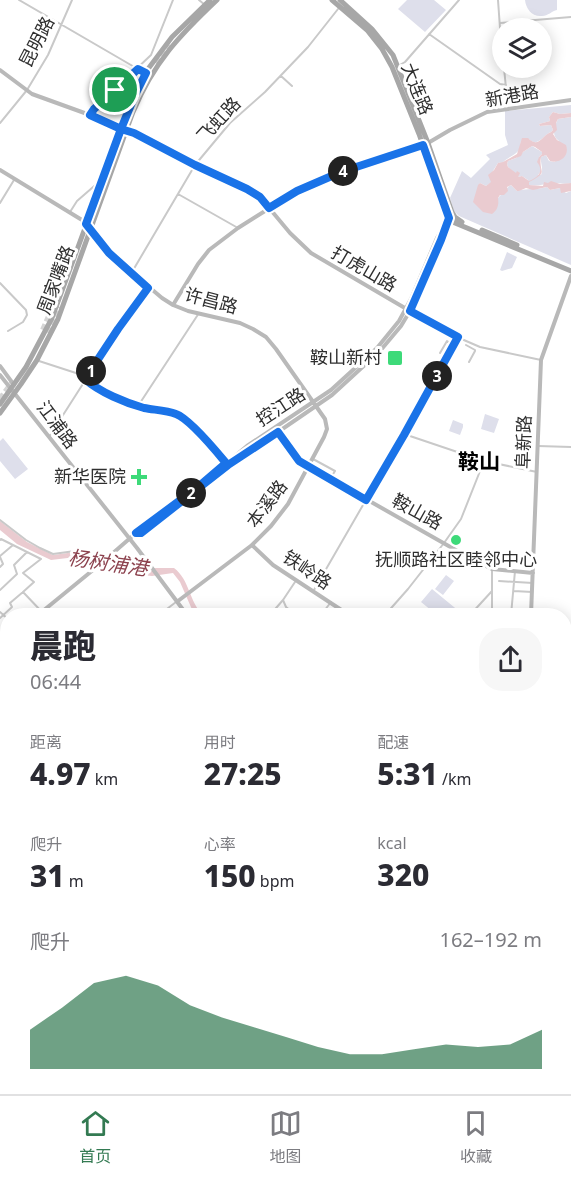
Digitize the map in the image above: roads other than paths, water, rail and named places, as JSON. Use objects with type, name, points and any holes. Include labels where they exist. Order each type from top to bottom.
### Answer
[{"type":"main road","name":"周家嘴路","points":[[0,413],[52,318],[105,174],[142,92],[163,57],[188,28],[218,0]]},
{"type":"main road","name":"大连路","points":[[332,0],[342,2],[376,32],[398,66],[450,215]]},
{"type":"main road","name":"周家嘴路","points":[[0,404],[37,360],[58,319],[91,230],[135,95],[146,73],[172,37],[207,2]]},
{"type":"main road","name":"大连路","points":[[342,2],[386,56],[425,144]]},
{"type":"main road","points":[[450,215],[461,222],[501,237],[571,270]]},
{"type":"street","points":[[19,0],[146,73]]},
{"type":"street","name":"昆明路","points":[[0,123],[27,90],[48,55],[72,0]]},
{"type":"street","points":[[90,115],[153,52],[173,0]]},
{"type":"street","points":[[199,0],[207,2]]},
{"type":"street","points":[[398,66],[405,62],[459,0]]},
{"type":"street","points":[[498,0],[500,18]]},
{"type":"street","name":"飞虹路","points":[[132,273],[195,165],[230,123],[265,92],[308,47],[342,2]]},
{"type":"street","points":[[552,19],[571,17]]},
{"type":"street","points":[[429,34],[500,84],[506,85]]},
{"type":"street","name":"打虎山路","points":[[0,70],[32,94],[90,115],[149,141],[247,189],[260,197],[290,233],[311,253],[458,337],[480,347],[541,360]]},
{"type":"street","points":[[281,76],[292,86]]},
{"type":"street","points":[[505,78],[508,108]]},
{"type":"street","name":"新港路","points":[[173,305],[204,256],[238,228],[297,191],[341,172],[425,144],[480,114],[571,100]]},
{"type":"street","name":"许昌路","points":[[0,170],[86,224],[104,248],[148,288],[173,305],[188,311],[240,323],[266,337],[315,404]]},
{"type":"street","points":[[70,212],[77,201],[105,174]]},
{"type":"street","points":[[0,203],[14,180]]},
{"type":"street","points":[[178,194],[238,228]]},
{"type":"street","name":"控江路","points":[[47,608],[136,533],[198,487],[247,446],[332,395],[356,375],[400,327],[441,240],[450,215]]},
{"type":"street","name":"阜新路","points":[[531,608],[541,360],[571,276]]},
{"type":"street","points":[[0,283],[26,310],[27,315],[23,322],[8,331]]},
{"type":"street","points":[[49,437],[118,329],[148,288]]},
{"type":"street","name":"控江路","points":[[227,464],[278,432],[315,404],[377,348],[408,310]]},
{"type":"street","points":[[138,406],[199,313]]},
{"type":"street","points":[[314,591],[458,337]]},
{"type":"street","points":[[440,353],[447,341],[454,345]]},
{"type":"street","points":[[466,345],[475,350],[469,362]]},
{"type":"street","points":[[37,360],[79,374],[98,388],[138,406],[179,415],[227,464]]},
{"type":"street","name":"江浦路","points":[[0,366],[13,389]]},
{"type":"street","name":"江浦路","points":[[0,375],[182,608]]},
{"type":"street","name":"本溪路","points":[[168,608],[252,545],[288,504],[327,429],[315,404]]},
{"type":"street","name":"鞍山路","points":[[275,428],[299,461],[366,500],[492,569],[533,573]]},
{"type":"street","points":[[404,435],[484,461],[537,472]]},
{"type":"street","points":[[538,446],[571,447]]},
{"type":"street","points":[[313,459],[334,471],[330,479]]},
{"type":"street","points":[[391,608],[409,589],[460,519],[484,461]]},
{"type":"street","points":[[0,520],[26,540],[53,554],[78,551],[93,558],[105,560]]},
{"type":"street","points":[[0,539],[41,559],[23,573],[34,582],[10,603],[11,608]]},
{"type":"street","points":[[0,567],[3,564],[0,556],[13,545]]},
{"type":"street","name":"铁岭路","points":[[252,545],[273,565],[339,608]]},
{"type":"street","points":[[0,590],[17,574],[14,565],[27,551]]},
{"type":"street","points":[[492,569],[492,608]]},
{"type":"street","points":[[511,608],[515,571]]},
{"type":"street","points":[[277,608],[296,581]]},
{"type":"street","points":[[499,581],[532,583]]},
{"type":"street","points":[[476,608],[492,591]]},
{"type":"street","points":[[513,591],[532,592]]},
{"type":"street","points":[[23,592],[35,608]]},
{"type":"street","points":[[284,600],[287,608]]},
{"type":"street","points":[[326,608],[331,602]]},
{"type":"water","points":[[553,112],[571,113],[571,117],[558,119],[557,130],[553,134],[557,140],[566,145],[567,153],[563,158],[554,162],[550,161],[546,155],[541,157],[542,171],[539,176],[529,182],[529,185],[543,186],[544,182],[551,181],[560,184],[571,183],[571,191],[561,193],[560,188],[550,190],[547,187],[517,191],[511,185],[507,187],[508,191],[504,195],[498,198],[498,207],[492,214],[483,212],[473,202],[478,185],[480,183],[486,186],[491,182],[488,175],[498,163],[517,154],[522,138],[537,142],[551,132],[553,130],[551,125],[540,126],[539,124],[550,121],[549,117]],"holes":[[[532,146],[542,152],[537,162],[540,171],[538,176],[529,181],[522,176],[518,177],[520,173],[517,171],[516,173],[507,164],[508,161],[521,156]]]},
{"type":"water","points":[[376,277],[388,284],[396,283],[391,294],[372,283]]},
{"type":"water","name":"杨树浦港","points":[[0,521],[27,542],[53,555],[75,552],[93,559],[145,568],[174,568],[183,579],[197,608],[191,608],[180,582],[173,573],[152,576],[111,572],[100,570],[76,557],[51,560],[17,544],[0,530]]},
{"type":"tunnel","points":[[157,64],[170,45]]},
{"type":"tunnel","points":[[43,330],[57,298]]},
{"type":"tunnel","points":[[48,333],[60,307]]},
{"type":"tunnel","points":[[0,399],[12,383]]},
{"type":"place","name":"鞍山新村","points":[[395,358]]},
{"type":"place","name":"新华医院","points":[[139,477]]},
{"type":"place","name":"抚顺路社区睦邻中心","points":[[456,540]]},
{"type":"district","name":"鞍山","points":[[479,462]]}]
